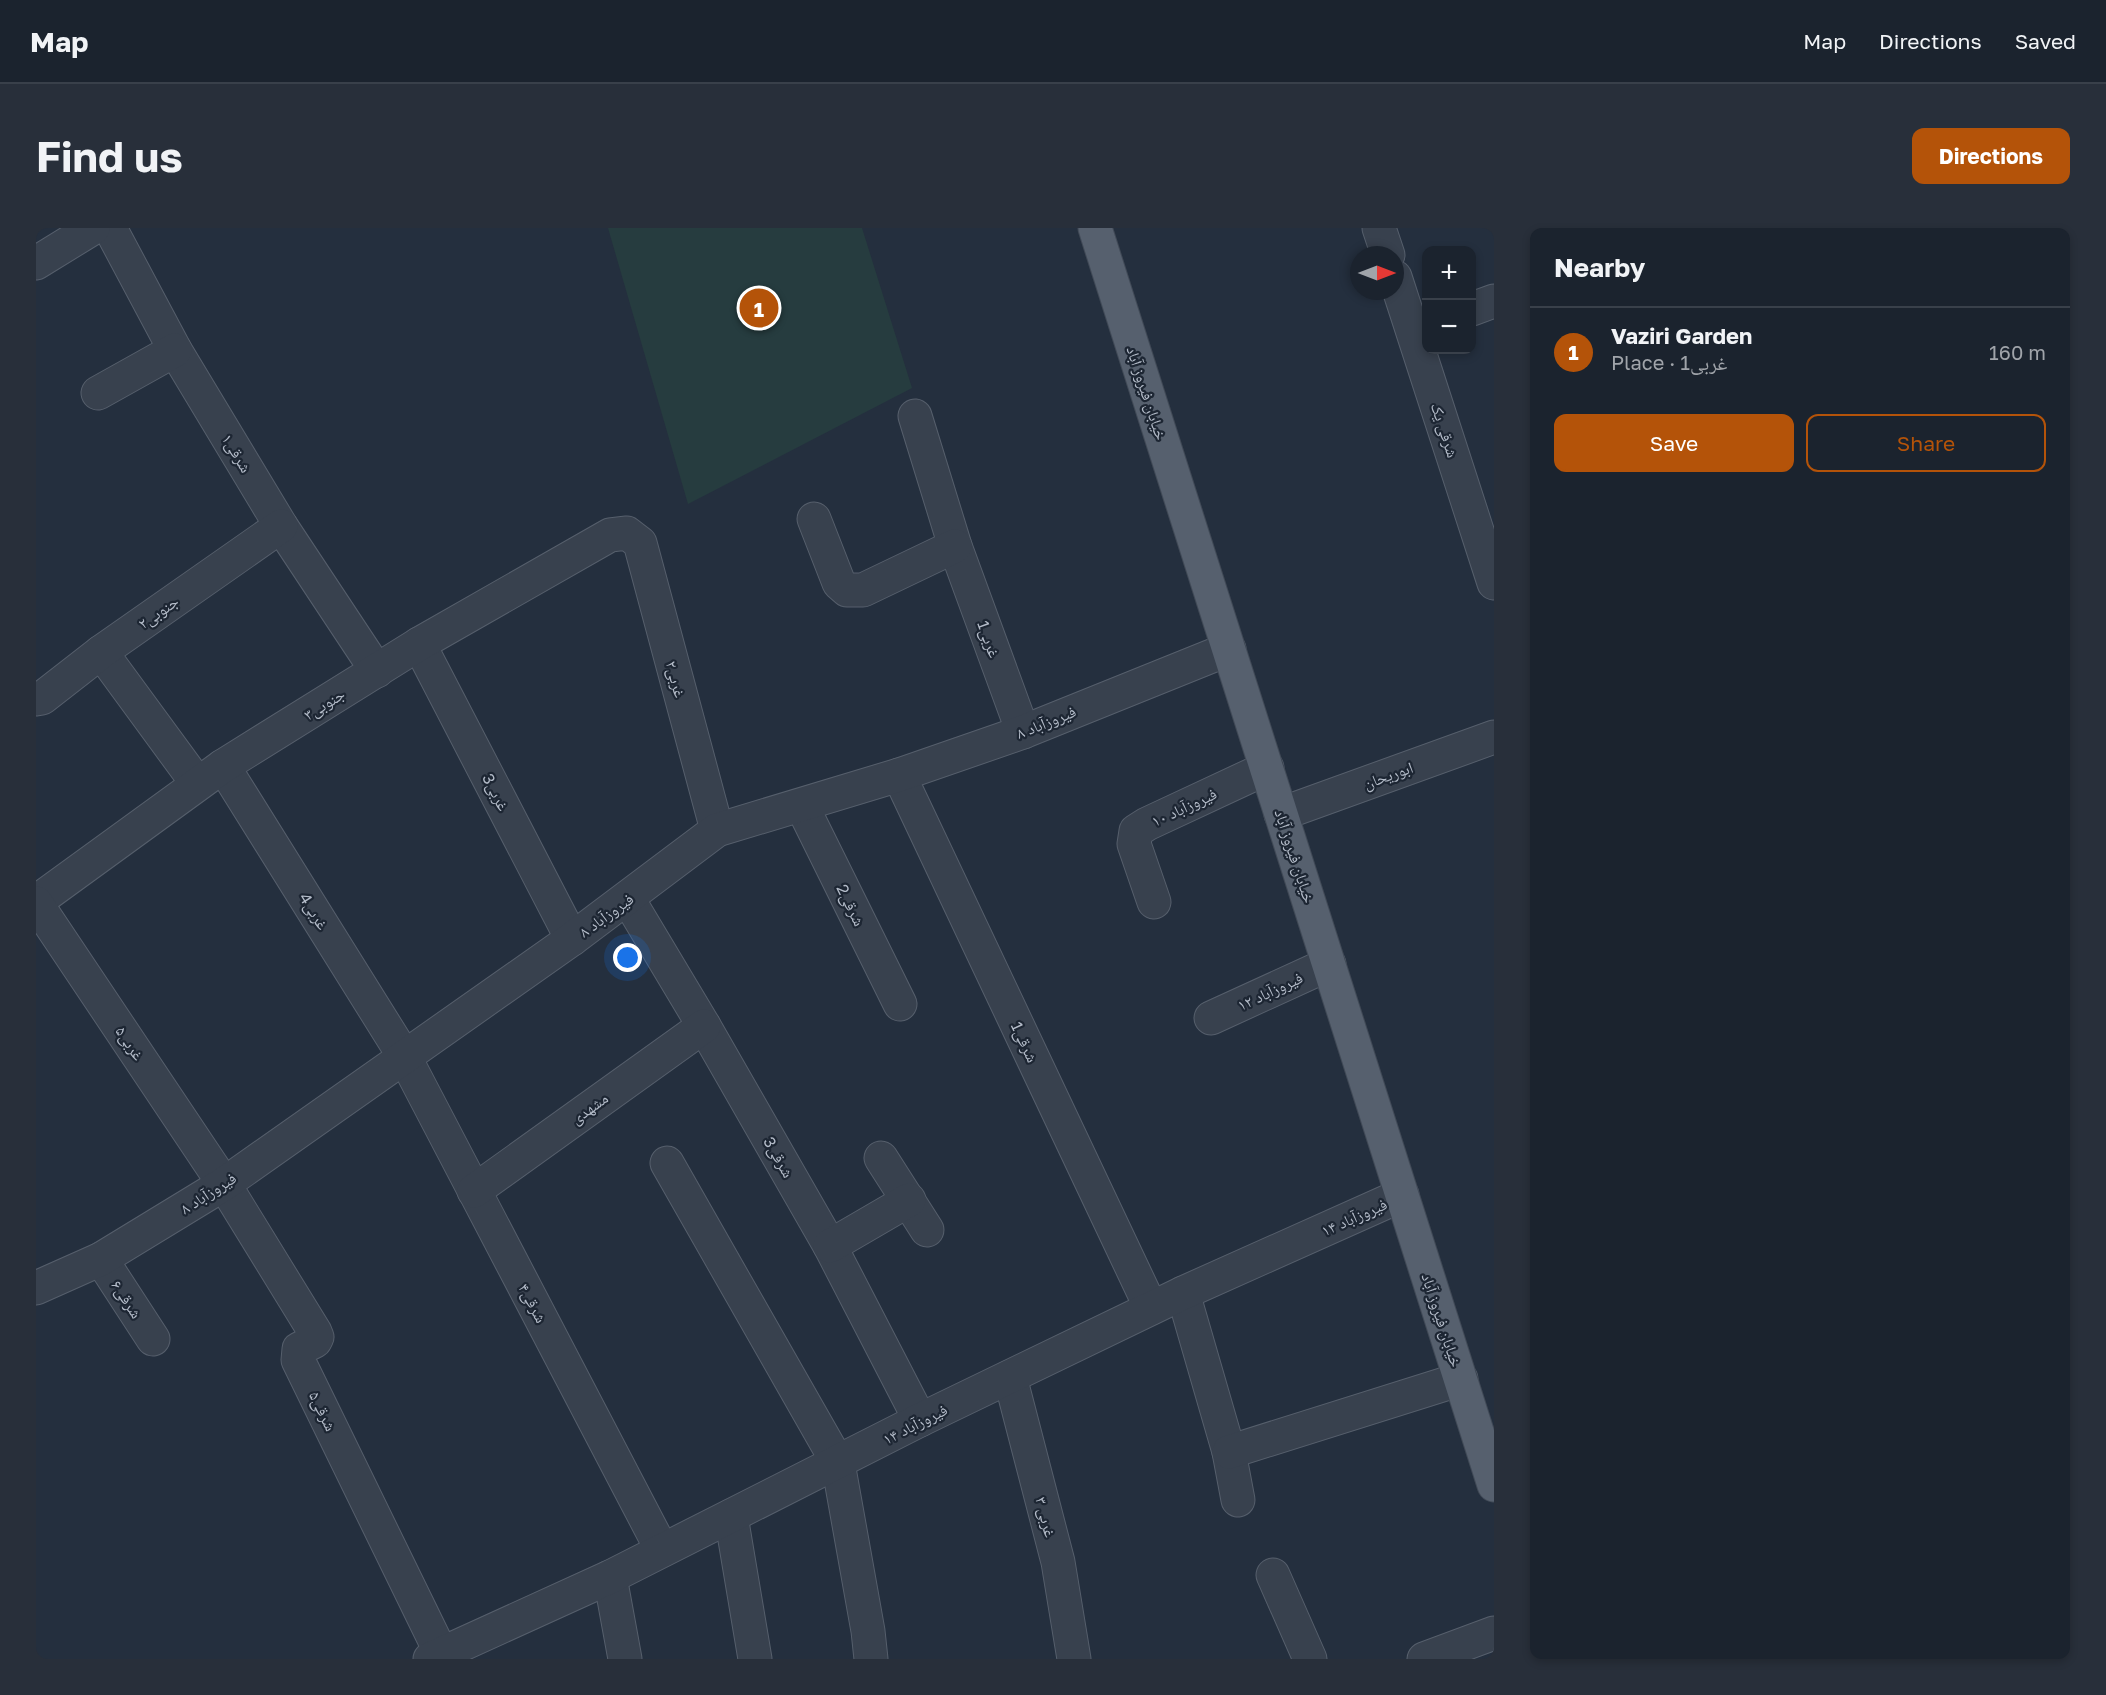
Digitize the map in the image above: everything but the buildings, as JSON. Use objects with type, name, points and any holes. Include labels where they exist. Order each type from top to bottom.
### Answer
[{"type":"main road","name":"خیابان فیروز آباد","points":[[1095,228],[1494,1485]]},
{"type":"street","points":[[36,263],[93,228]]},
{"type":"street","name":"شرقی۱","points":[[110,228],[175,350],[281,526],[376,671]]},
{"type":"street","points":[[1379,228],[1385,246]]},
{"type":"street","name":"شرقی یک","points":[[1404,296],[1419,327],[1494,583]]},
{"type":"street","points":[[1476,308],[1494,301]]},
{"type":"street","points":[[98,393],[175,350]]},
{"type":"street","name":"غربی1","points":[[915,416],[955,546],[1023,732]]},
{"type":"street","points":[[814,519],[839,583],[847,590],[863,590],[955,546]]},
{"type":"street","name":"جنوبی۲","points":[[36,699],[42,698],[101,652],[281,526]]},
{"type":"street","name":"جنوبی۳","points":[[36,902],[210,774],[419,644],[610,535],[627,533]]},
{"type":"street","name":"غربی۲","points":[[627,533],[640,543],[717,830]]},
{"type":"street","name":"غربی3","points":[[419,644],[572,939]]},
{"type":"street","name":"فیروزآباد ۸","points":[[36,1288],[101,1259],[224,1184],[628,899],[717,830],[899,775],[1023,732],[1228,649]]},
{"type":"street","name":"غربی4","points":[[101,652],[210,774],[404,1056]]},
{"type":"street","name":"ابوریحان","points":[[1281,814],[1494,737]]},
{"type":"street","name":"فیروزآباد ۱۰","points":[[1154,902],[1134,844],[1136,831],[1267,768]]},
{"type":"street","name":"شرقی1","points":[[899,775],[1152,1308]]},
{"type":"street","name":"شرقی2","points":[[802,806],[900,1004]]},
{"type":"street","name":"شرقی3","points":[[628,899],[830,1246],[920,1420]]},
{"type":"street","name":"غربی۵","points":[[36,902],[224,1184]]},
{"type":"street","name":"فیروزآباد ۱۲","points":[[1211,1018],[1329,964]]},
{"type":"street","name":"مشهدی","points":[[474,1191],[704,1026]]},
{"type":"street","name":"شرقی۴","points":[[404,1056],[662,1550]]},
{"type":"street","points":[[881,1158],[927,1230]]},
{"type":"street","points":[[667,1162],[838,1463],[871,1659]]},
{"type":"street","name":"شرقی۵","points":[[224,1184],[315,1332],[317,1337],[315,1341],[299,1349],[298,1360],[436,1656]]},
{"type":"street","name":"فیروزآباد ۱۴","points":[[436,1656],[610,1576],[920,1420],[1183,1293],[1402,1195]]},
{"type":"street","points":[[830,1246],[909,1200]]},
{"type":"street","name":"شرقی۶","points":[[101,1259],[153,1339]]},
{"type":"street","points":[[1183,1293],[1228,1452],[1238,1500]]},
{"type":"street","name":"غربی ۳","points":[[1010,1377],[1058,1562],[1074,1659]]},
{"type":"street","points":[[1228,1452],[1461,1379]]},
{"type":"street","points":[[731,1516],[755,1659]]},
{"type":"street","points":[[1273,1575],[1310,1659]]},
{"type":"street","points":[[610,1576],[626,1659]]},
{"type":"street","points":[[1424,1659],[1494,1634]]},
{"type":"green space","points":[[608,228],[862,228],[912,388],[688,504]]},
{"type":"place","name":"Vaziri Garden","points":[[759,308]]}]
